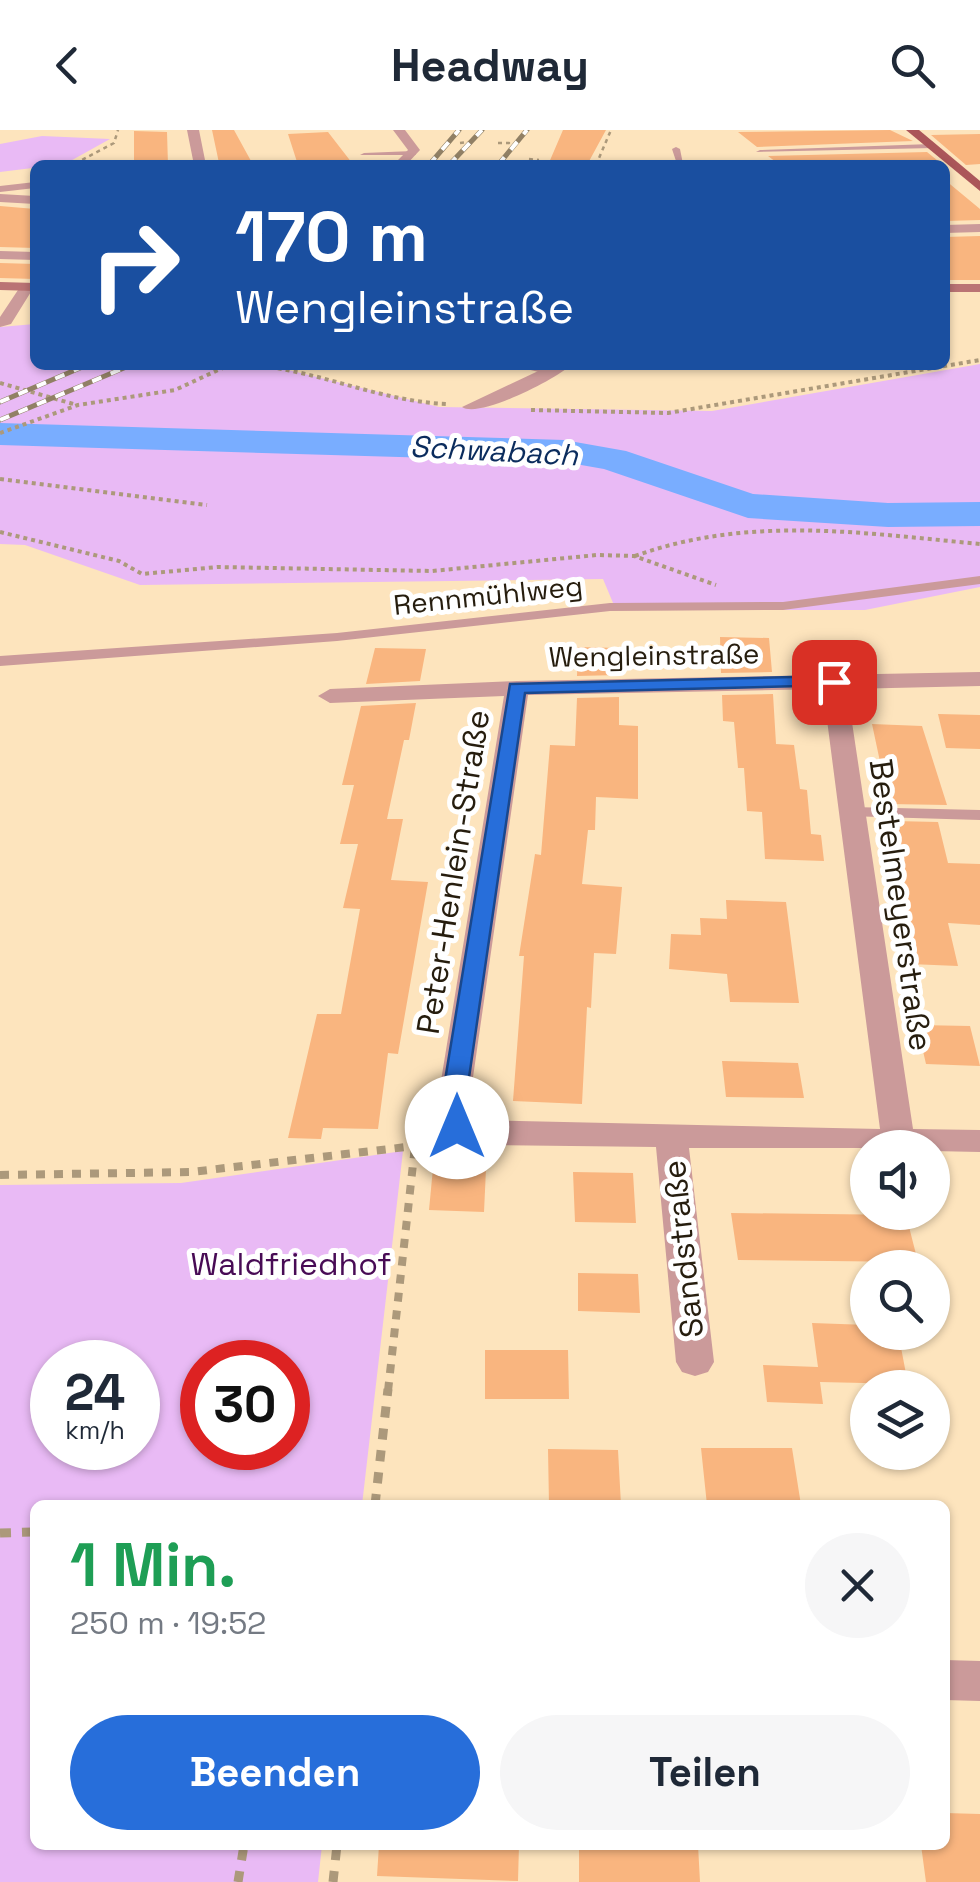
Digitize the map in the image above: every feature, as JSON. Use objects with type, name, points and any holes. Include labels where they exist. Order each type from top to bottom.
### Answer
[{"type":"main road","points":[[912,130],[947,160]]},
{"type":"main road","points":[[950,162],[980,187]]},
{"type":"main road","points":[[0,286],[30,287]]},
{"type":"main road","points":[[950,288],[980,288]]},
{"type":"street","points":[[193,130],[199,160]]},
{"type":"street","points":[[399,130],[414,144],[413,153],[404,160]]},
{"type":"street","points":[[0,198],[30,200]]},
{"type":"street","points":[[950,229],[980,228]]},
{"type":"street","points":[[0,255],[30,256]]},
{"type":"street","points":[[0,322],[6,321],[30,288]]},
{"type":"street","points":[[471,408],[555,370]]},
{"type":"street","name":"Wengleinstraße","points":[[330,696],[980,678]]},
{"type":"street","name":"Bestelmeyerstraße","points":[[834,682],[897,1130]]},
{"type":"street","name":"Peter-Henlein-Straße","points":[[457,1127],[453,1105],[516,688]]},
{"type":"street","name":"Sandstraße","points":[[457,1127],[486,1134],[850,1139]]},
{"type":"street","name":"Sandstraße","points":[[672,1137],[695,1362]]},
{"type":"street","name":"Sandstraße","points":[[950,1140],[980,1141]]},
{"type":"street","points":[[950,1680],[980,1681]]},
{"type":"lane","points":[[760,152],[930,146]]},
{"type":"lane","points":[[676,149],[679,160]]},
{"type":"lane","points":[[364,155],[413,153]]},
{"type":"lane","points":[[0,190],[30,186]]},
{"type":"lane","name":"Rennmühlweg","points":[[0,661],[337,637],[610,607],[783,606],[980,580]]},
{"type":"lane","points":[[852,812],[980,815]]},
{"type":"path","points":[[74,160],[114,143],[118,130]]},
{"type":"path","points":[[598,160],[611,130]]},
{"type":"path","points":[[453,141],[468,142]]},
{"type":"path","points":[[498,143],[509,144]]},
{"type":"path","points":[[529,159],[538,160]]},
{"type":"path","points":[[950,365],[980,360]]},
{"type":"path","points":[[0,432],[78,405],[175,390],[218,370]]},
{"type":"path","points":[[288,370],[416,403],[668,413],[921,370]]},
{"type":"path","points":[[0,383],[78,405]]},
{"type":"path","points":[[0,479],[207,505]]},
{"type":"path","points":[[634,556],[671,540],[728,529],[980,544]]},
{"type":"path","points":[[0,532],[120,561],[142,574],[218,567],[432,571],[597,555],[634,556],[783,606]]},
{"type":"path","points":[[0,1175],[191,1172],[415,1146],[457,1127]]},
{"type":"path","points":[[376,1500],[415,1146]]},
{"type":"path","points":[[0,1533],[30,1532]]},
{"type":"path","points":[[238,1882],[243,1850]]},
{"type":"path","points":[[332,1882],[336,1850]]},
{"type":"green space","points":[[42,136],[110,139],[72,160],[30,160],[30,168],[0,172],[0,144]]},
{"type":"green space","points":[[30,324],[30,370],[288,370],[439,407],[712,411],[980,364],[980,587],[865,610],[616,610],[603,579],[140,585],[25,545],[0,544],[0,327]]},
{"type":"green space","name":"Waldfriedhof","points":[[403,1151],[363,1500],[30,1500],[30,1850],[321,1850],[318,1882],[0,1882],[0,1185],[181,1183]]},
{"type":"building","points":[[212,130],[234,130],[250,160],[218,160]]},
{"type":"building","points":[[563,130],[606,130],[590,160],[550,160]]},
{"type":"building","points":[[890,130],[913,141],[757,147],[738,132]]},
{"type":"building","points":[[134,131],[167,132],[168,160],[134,160]]},
{"type":"building","points":[[328,132],[350,160],[296,160],[288,134]]},
{"type":"building","points":[[980,134],[980,164],[966,165],[931,135]]},
{"type":"building","points":[[927,152],[937,160],[773,160],[768,156]]},
{"type":"building","points":[[950,184],[980,209],[980,220],[950,221]]},
{"type":"building","points":[[0,206],[30,209],[30,248],[0,247]]},
{"type":"building","points":[[980,236],[980,280],[950,280],[950,237]]},
{"type":"building","points":[[0,263],[30,264],[30,279],[0,278]]},
{"type":"building","points":[[720,637],[769,638],[772,672],[721,673]]},
{"type":"building","points":[[578,647],[618,648],[619,675],[577,676]]},
{"type":"building","points":[[375,648],[426,649],[420,681],[366,684]]},
{"type":"building","points":[[773,694],[776,744],[794,745],[800,789],[807,790],[811,834],[821,835],[824,861],[765,859],[762,812],[747,811],[744,768],[738,768],[734,722],[723,721],[722,695]]},
{"type":"building","points":[[619,697],[619,725],[638,726],[638,799],[596,797],[595,830],[588,830],[582,884],[622,887],[616,954],[594,953],[582,1104],[513,1101],[524,956],[519,956],[535,854],[541,855],[550,745],[575,746],[577,698]]},
{"type":"building","points":[[416,703],[387,819],[403,819],[391,880],[428,882],[398,1054],[388,1053],[378,1129],[323,1128],[321,1139],[288,1138],[317,1014],[341,1014],[360,909],[343,908],[358,844],[340,844],[354,785],[342,785],[361,706]]},
{"type":"building","points":[[938,714],[980,715],[980,749],[946,748]]},
{"type":"building","points":[[872,724],[922,726],[947,805],[889,804]]},
{"type":"building","points":[[893,821],[938,822],[948,863],[980,864],[980,925],[948,923],[958,966],[910,964],[896,861],[892,861],[886,834],[897,835]]},
{"type":"building","points":[[726,900],[786,902],[799,1003],[730,1002],[727,974],[669,969],[671,934],[701,935],[700,918],[727,919]]},
{"type":"building","points":[[917,1025],[970,1026],[980,1066],[926,1064]]},
{"type":"building","points":[[722,1061],[798,1063],[804,1098],[726,1097]]},
{"type":"building","points":[[433,1168],[486,1169],[484,1212],[429,1210]]},
{"type":"building","points":[[573,1172],[633,1173],[636,1223],[575,1222]]},
{"type":"building","points":[[731,1213],[850,1214],[850,1230],[910,1230],[915,1250],[850,1250],[850,1261],[738,1260]]},
{"type":"building","points":[[578,1273],[638,1274],[640,1313],[578,1311]]},
{"type":"building","points":[[812,1323],[850,1324],[850,1350],[901,1350],[905,1370],[850,1370],[850,1383],[820,1382],[823,1404],[767,1402],[763,1365],[818,1367]]},
{"type":"building","points":[[485,1350],[568,1350],[569,1399],[485,1399]]},
{"type":"building","points":[[701,1448],[792,1448],[800,1500],[706,1500]]},
{"type":"building","points":[[548,1449],[618,1450],[621,1500],[549,1500]]},
{"type":"building","points":[[950,1813],[980,1814],[980,1882],[926,1882],[922,1850],[950,1850]]},
{"type":"building","points":[[379,1850],[519,1850],[518,1881],[377,1876]]},
{"type":"building","points":[[579,1850],[698,1850],[700,1882],[579,1882]]},
{"type":"waterway","name":"Schwabach","points":[[0,434],[564,451],[612,459],[748,506],[888,515],[980,514]]},
{"type":"railway","points":[[433,160],[459,130]]},
{"type":"railway","points":[[454,160],[482,130]]},
{"type":"railway","points":[[502,160],[527,130]]},
{"type":"railway","points":[[0,402],[75,370]]},
{"type":"railway","points":[[0,420],[119,370]]},
{"type":"route","points":[[457,1127],[453,1105],[516,688],[834,682]]}]
